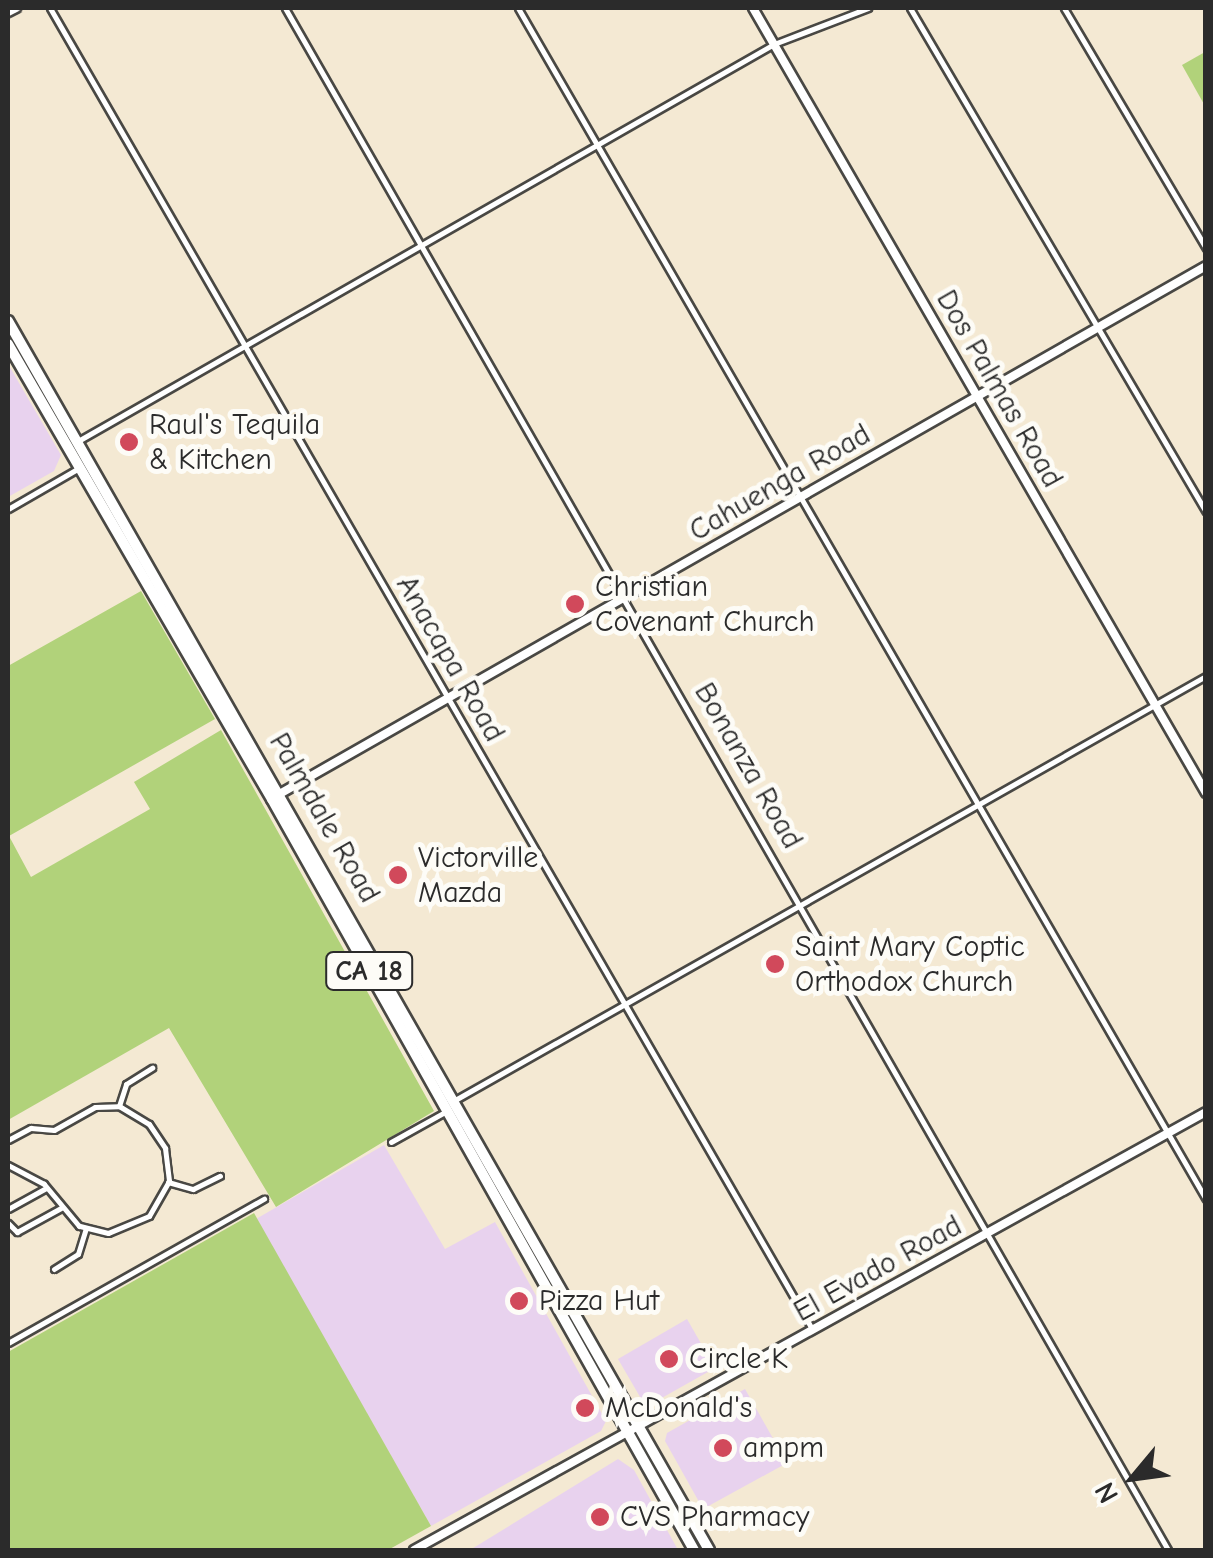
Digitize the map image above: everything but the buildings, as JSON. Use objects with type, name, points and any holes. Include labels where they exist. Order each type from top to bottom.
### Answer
[{"type":"highway","name":"Palmdale Road","points":[[8,321],[73,444]]},
{"type":"highway","name":"Palmdale Road","points":[[8,344],[85,464],[277,796],[451,1105],[629,1435],[697,1550]]},
{"type":"highway","name":"Palmdale Road","points":[[451,1105],[709,1550]]},
{"type":"street","points":[[8,12],[16,8]]},
{"type":"street","name":"Anacapa Road","points":[[50,8],[814,1332]]},
{"type":"street","name":"Bonanza Road","points":[[285,8],[991,1232],[1168,1550]]},
{"type":"street","points":[[518,8],[979,800],[1206,1199]]},
{"type":"street","name":"Dos Palmas Road","points":[[753,8],[1206,793]]},
{"type":"street","points":[[73,444],[774,44],[868,8]]},
{"type":"street","points":[[910,8],[1206,512]]},
{"type":"street","points":[[1064,8],[1206,248]]},
{"type":"street","name":"Cahuenga Road","points":[[277,796],[1206,266]]},
{"type":"street","points":[[8,509],[85,464]]},
{"type":"street","points":[[391,1142],[622,1004],[979,800],[1206,676]]},
{"type":"street","points":[[119,1106],[126,1084],[152,1068]]},
{"type":"street","points":[[8,1140],[31,1128],[54,1130],[95,1107],[119,1106],[148,1124],[167,1152],[168,1182],[158,1207],[139,1224],[108,1234],[86,1228],[61,1208],[46,1188],[8,1165]]},
{"type":"street","name":"El Evado Road","points":[[414,1550],[629,1435],[1206,1112]]},
{"type":"street","points":[[168,1182],[193,1190],[220,1176]]},
{"type":"street","points":[[8,1209],[46,1188]]},
{"type":"street","points":[[8,1342],[264,1199]]},
{"type":"street","points":[[8,1223],[17,1232],[61,1208]]},
{"type":"street","points":[[54,1269],[78,1254],[86,1228]]},
{"type":"shaded area","points":[[8,364],[61,455],[54,471],[8,497]]},
{"type":"shaded area","points":[[384,1145],[445,1249],[495,1222],[606,1421],[601,1431],[431,1526],[256,1219]]},
{"type":"shaded area","points":[[687,1319],[715,1368],[651,1404],[643,1402],[618,1359]]},
{"type":"shaded area","points":[[745,1389],[787,1463],[703,1509],[665,1441],[667,1433]]},
{"type":"shaded area","points":[[618,1459],[634,1470],[678,1550],[470,1550]]},
{"type":"green space","points":[[1205,52],[1205,106],[1182,65]]},
{"type":"green space","points":[[141,591],[215,719],[9,836],[31,877],[150,809],[134,782],[221,730],[434,1111],[276,1207],[169,1028],[8,1120],[8,666]]},
{"type":"green space","points":[[254,1213],[431,1526],[388,1550],[8,1550],[8,1352]]},
{"type":"place","name":"Raul's Tequila & Kitchen","points":[[129,442]]},
{"type":"place","name":"Christian Covenant Church","points":[[575,604]]},
{"type":"place","name":"Victorville Mazda","points":[[398,875]]},
{"type":"place","name":"Saint Mary Coptic Orthodox Church","points":[[775,964]]},
{"type":"place","name":"Pizza Hut","points":[[519,1301]]},
{"type":"place","name":"Circle K","points":[[669,1359]]},
{"type":"place","name":"McDonald's","points":[[585,1408]]},
{"type":"place","name":"ampm","points":[[723,1448]]},
{"type":"place","name":"CVS Pharmacy","points":[[600,1517]]}]
